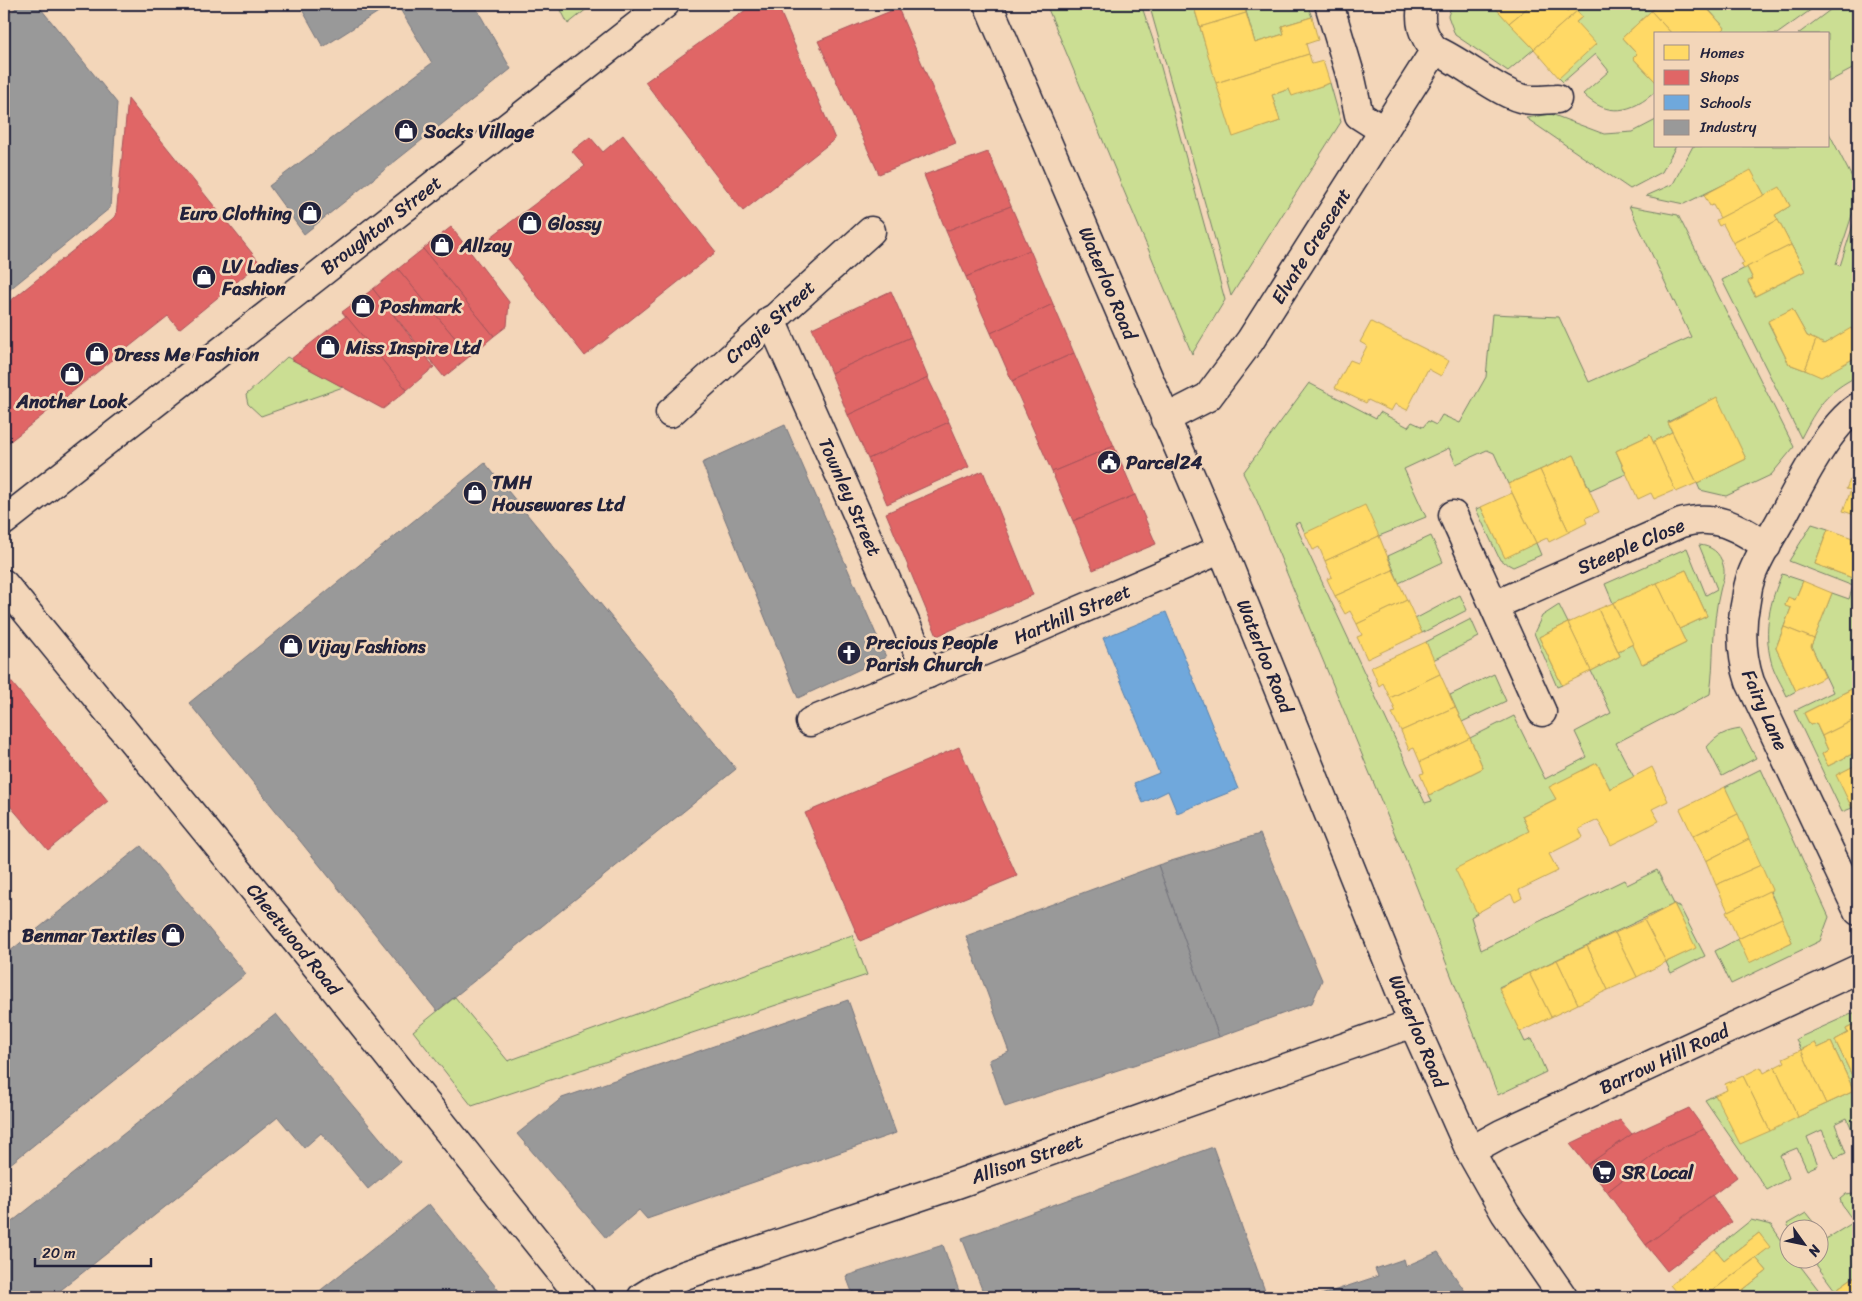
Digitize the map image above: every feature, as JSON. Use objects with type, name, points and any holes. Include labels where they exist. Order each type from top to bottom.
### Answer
[{"type":"street","name":"Broughton Street","points":[[4,521],[665,4]]},
{"type":"street","name":"Waterloo Road","points":[[988,4],[1222,549],[1413,1023],[1470,1151],[1505,1213],[1563,1297]]},
{"type":"street","points":[[1329,4],[1350,74],[1359,115],[1384,131]]},
{"type":"street","points":[[1422,4],[1420,24],[1426,39],[1435,50],[1456,60],[1512,95],[1533,100],[1557,100]]},
{"type":"street","name":"Elvate Crescent","points":[[1165,418],[1208,397],[1244,349],[1435,50]]},
{"type":"street","name":"Cragie Street","points":[[670,413],[871,231]]},
{"type":"street","name":"Townley Street","points":[[771,320],[928,674]]},
{"type":"street","name":"Fairy Lane","points":[[1858,407],[1837,427],[1822,449],[1752,573],[1745,601],[1742,635],[1743,660],[1750,682],[1858,911]]},
{"type":"street","points":[[1453,515],[1542,712]]},
{"type":"street","name":"Steeple Close","points":[[1495,605],[1681,523],[1695,519],[1707,518],[1730,525],[1766,546]]},
{"type":"street","name":"Harthill Street","points":[[810,722],[1222,549]]},
{"type":"street","name":"Cheetwood Road","points":[[4,584],[309,957],[581,1297]]},
{"type":"street","name":"Barrow Hill Road","points":[[1470,1151],[1500,1134],[1858,969]]},
{"type":"street","name":"Allison Street","points":[[642,1297],[658,1287],[685,1276],[957,1184],[1413,1023]]},
{"type":"green space","points":[[558,4],[593,4],[568,24]]},
{"type":"green space","points":[[1046,4],[1141,4],[1156,49],[1225,300],[1192,354]]},
{"type":"green space","points":[[1149,4],[1193,4],[1233,136],[1280,121],[1272,95],[1289,89],[1292,95],[1330,83],[1341,122],[1231,296]]},
{"type":"green space","points":[[1244,4],[1307,4],[1312,17],[1282,26],[1284,34],[1255,43]]},
{"type":"green space","points":[[1452,4],[1492,4],[1534,49],[1508,71],[1455,35],[1448,16]]},
{"type":"green space","points":[[1561,4],[1659,4],[1622,38],[1637,54],[1633,58],[1654,80],[1654,93],[1638,104],[1620,110],[1601,107],[1592,102],[1583,94],[1609,71],[1595,54],[1563,82],[1559,78],[1576,22],[1582,17],[1573,7],[1567,11]]},
{"type":"green space","points":[[1716,4],[1819,4],[1780,32],[1721,32],[1725,28],[1709,10]]},
{"type":"green space","points":[[1838,4],[1858,4],[1858,66],[1830,81],[1830,32],[1801,32]]},
{"type":"green space","points":[[1551,114],[1604,134],[1633,132],[1654,121],[1654,148],[1675,148],[1662,172],[1630,189],[1526,118]]},
{"type":"green space","points":[[1830,135],[1858,189],[1858,197],[1836,264],[1840,266],[1858,209],[1858,325],[1824,344],[1807,336],[1792,309],[1768,322],[1789,364],[1821,376],[1858,356],[1858,376],[1838,388],[1823,401],[1801,438],[1722,280],[1747,267],[1753,279],[1748,282],[1755,296],[1805,271],[1775,215],[1790,206],[1780,188],[1765,196],[1751,171],[1684,204],[1646,196],[1673,184],[1692,148],[1830,148]]},
{"type":"green space","points":[[1629,206],[1678,215],[1794,447],[1771,475],[1726,496],[1700,490],[1697,483],[1746,459],[1716,398],[1668,422],[1672,432],[1653,442],[1650,435],[1616,451],[1626,474],[1590,490],[1574,455],[1508,484],[1494,453],[1487,450],[1456,464],[1449,448],[1404,469],[1426,517],[1379,536],[1305,533],[1300,522],[1295,524],[1425,803],[1432,801],[1429,795],[1483,768],[1470,738],[1514,716],[1545,779],[1587,757],[1575,732],[1611,713],[1591,671],[1620,656],[1618,651],[1633,644],[1643,664],[1686,643],[1679,629],[1707,616],[1686,570],[1613,603],[1605,584],[1687,548],[1706,595],[1717,589],[1699,545],[1714,550],[1722,560],[1724,575],[1715,617],[1710,694],[1616,743],[1634,777],[1610,789],[1597,763],[1550,787],[1556,799],[1522,816],[1529,831],[1477,913],[1471,917],[1481,950],[1624,880],[1627,885],[1657,870],[1674,904],[1499,987],[1525,1042],[1532,1039],[1546,1072],[1498,1095],[1411,873],[1257,501],[1243,473],[1309,383],[1376,418],[1380,412],[1408,427],[1412,422],[1423,427],[1428,421],[1436,425],[1442,415],[1460,423],[1486,377],[1492,314],[1559,317],[1589,382],[1691,337]]},
{"type":"green space","points":[[287,357],[343,387],[261,416],[248,404],[246,395]]},
{"type":"green space","points":[[1481,507],[1505,557],[1536,543],[1541,555],[1513,567],[1500,560],[1476,509]]},
{"type":"green space","points":[[1812,524],[1828,529],[1815,564],[1858,580],[1858,696],[1854,688],[1804,713],[1810,725],[1816,723],[1828,750],[1822,754],[1828,766],[1858,751],[1858,764],[1837,775],[1852,808],[1842,812],[1794,711],[1833,692],[1811,646],[1832,593],[1849,599],[1853,586],[1789,561]]},
{"type":"green space","points":[[1431,536],[1443,562],[1399,583],[1388,556]]},
{"type":"green space","points":[[1782,574],[1803,581],[1795,600],[1788,598],[1785,605],[1791,608],[1776,648],[1796,691],[1787,696],[1772,665],[1768,638],[1771,605]]},
{"type":"green space","points":[[1460,595],[1467,610],[1422,633],[1415,619]]},
{"type":"green space","points":[[1559,605],[1568,623],[1539,637],[1562,685],[1557,687],[1534,633],[1542,616]]},
{"type":"green space","points":[[1471,619],[1479,637],[1433,660],[1426,642]]},
{"type":"green space","points":[[1494,674],[1506,701],[1462,722],[1450,695]]},
{"type":"green space","points":[[1741,729],[1756,758],[1722,776],[1707,747],[1722,734]]},
{"type":"green space","points":[[1761,769],[1829,917],[1820,941],[1731,984],[1715,951],[1738,939],[1750,962],[1792,942],[1725,787]]},
{"type":"green space","points":[[1674,904],[1680,907],[1705,956],[1671,973],[1666,962],[1695,948]]},
{"type":"green space","points":[[852,935],[867,975],[472,1106],[413,1031],[455,997],[508,1061]]},
{"type":"green space","points":[[1858,1011],[1858,1023],[1846,1029],[1848,1033],[1835,1040],[1858,1088],[1858,1144],[1847,1118],[1835,1124],[1846,1153],[1835,1158],[1822,1130],[1807,1137],[1818,1165],[1807,1170],[1797,1148],[1780,1155],[1789,1178],[1767,1190],[1705,1100],[1715,1095],[1798,1117],[1854,1091],[1831,1042],[1818,1048],[1815,1043],[1801,1050],[1796,1039]]},
{"type":"green space","points":[[1853,1193],[1858,1200],[1858,1274],[1838,1288],[1844,1297],[1840,1297],[1819,1268],[1830,1268],[1830,1237],[1854,1222],[1840,1199],[1846,1194]]},
{"type":"green space","points":[[1806,1213],[1810,1218],[1797,1218]]},
{"type":"green space","points":[[1751,1220],[1771,1225],[1780,1238],[1780,1268],[1802,1268],[1824,1297],[1776,1297],[1774,1295],[1770,1297],[1744,1297],[1740,1292],[1767,1271],[1756,1258],[1769,1247],[1759,1233],[1724,1260],[1715,1249]]},
{"type":"building: Homes","points":[[1193,4],[1244,4],[1246,13],[1200,27]]},
{"type":"building: Homes","points":[[1492,4],[1532,4],[1509,23]]},
{"type":"building: Homes","points":[[1532,4],[1561,4],[1567,11],[1573,7],[1577,11],[1534,49],[1509,23]]},
{"type":"building: Homes","points":[[1659,4],[1703,4],[1725,28],[1721,32],[1670,32],[1651,11]]},
{"type":"building: Homes","points":[[1577,11],[1582,17],[1576,22],[1596,44],[1559,78],[1534,49]]},
{"type":"building: Homes","points":[[1651,11],[1670,32],[1654,32],[1654,80],[1633,58],[1637,54],[1622,38]]},
{"type":"building: Homes","points":[[1246,13],[1255,43],[1284,34],[1282,26],[1312,17],[1318,40],[1306,44],[1309,54],[1216,83],[1200,27]]},
{"type":"building: Homes","points":[[1309,54],[1312,64],[1323,61],[1330,83],[1292,96],[1289,89],[1272,95],[1280,121],[1233,137],[1216,83]]},
{"type":"building: Homes","points":[[1751,170],[1765,196],[1720,218],[1713,205],[1710,206],[1704,195]]},
{"type":"building: Homes","points":[[1780,187],[1790,206],[1775,215],[1778,220],[1733,243],[1723,224],[1719,226],[1716,220]]},
{"type":"building: Homes","points":[[1778,220],[1791,245],[1744,269],[1741,264],[1744,263],[1733,243]]},
{"type":"building: Homes","points":[[1791,245],[1805,271],[1755,296],[1748,281],[1753,279],[1747,267]]},
{"type":"building: Homes","points":[[1792,309],[1807,336],[1816,340],[1805,370],[1789,364],[1768,321]]},
{"type":"building: Homes","points":[[1371,322],[1449,361],[1441,376],[1428,369],[1407,410],[1395,404],[1391,411],[1368,400],[1366,403],[1335,388],[1350,360],[1358,363],[1367,346],[1360,342]]},
{"type":"building: Homes","points":[[1851,328],[1858,340],[1858,356],[1821,377],[1805,370],[1816,340],[1824,344]]},
{"type":"building: Homes","points":[[1717,397],[1746,459],[1697,483],[1668,423]]},
{"type":"building: Homes","points":[[1672,432],[1697,483],[1676,492],[1653,442]]},
{"type":"building: Homes","points":[[1650,435],[1675,490],[1654,499],[1651,493],[1638,499],[1616,451]]},
{"type":"building: Homes","points":[[1574,455],[1599,512],[1585,518],[1587,523],[1569,532],[1540,470]]},
{"type":"building: Homes","points":[[1540,470],[1569,532],[1549,542],[1547,538],[1536,543],[1508,484]]},
{"type":"building: Homes","points":[[1858,471],[1858,516],[1843,511],[1851,490],[1846,489],[1850,480],[1854,481]]},
{"type":"building: Homes","points":[[1512,493],[1536,543],[1505,558],[1481,507]]},
{"type":"building: Homes","points":[[1365,505],[1379,536],[1325,561],[1319,547],[1313,550],[1305,533]]},
{"type":"building: Homes","points":[[1828,529],[1858,540],[1858,580],[1815,564]]},
{"type":"building: Homes","points":[[1379,536],[1393,570],[1335,596],[1327,579],[1332,577],[1325,561]]},
{"type":"building: Homes","points":[[1393,570],[1407,600],[1357,624],[1350,611],[1345,614],[1335,596]]},
{"type":"building: Homes","points":[[1686,570],[1707,616],[1679,629],[1657,583]]},
{"type":"building: Homes","points":[[1803,581],[1832,593],[1814,639],[1784,627],[1791,608],[1785,606],[1788,597],[1795,600]]},
{"type":"building: Homes","points":[[1657,583],[1686,643],[1642,664],[1613,603]]},
{"type":"building: Homes","points":[[1407,600],[1422,633],[1367,659],[1357,637],[1362,635],[1357,624]]},
{"type":"building: Homes","points":[[1613,603],[1633,644],[1618,651],[1598,609]]},
{"type":"building: Homes","points":[[1598,609],[1620,656],[1591,671],[1568,623]]},
{"type":"building: Homes","points":[[1568,623],[1591,671],[1562,685],[1539,637]]},
{"type":"building: Homes","points":[[1784,627],[1814,639],[1811,646],[1825,677],[1796,691],[1776,648]]},
{"type":"building: Homes","points":[[1426,642],[1440,674],[1390,698],[1383,683],[1379,686],[1371,667]]},
{"type":"building: Homes","points":[[1440,674],[1455,707],[1401,731],[1392,713],[1396,712],[1390,698]]},
{"type":"building: Homes","points":[[1854,688],[1858,696],[1858,718],[1822,736],[1816,723],[1810,725],[1804,713]]},
{"type":"building: Homes","points":[[1455,707],[1470,738],[1420,762],[1414,748],[1409,750],[1401,731]]},
{"type":"building: Homes","points":[[1858,718],[1858,751],[1828,766],[1822,754],[1828,750],[1822,736]]},
{"type":"building: Homes","points":[[1470,738],[1483,768],[1429,795],[1420,774],[1424,773],[1420,762]]},
{"type":"building: Homes","points":[[1597,763],[1610,789],[1652,767],[1668,801],[1652,809],[1659,821],[1611,845],[1598,820],[1579,829],[1583,837],[1549,854],[1558,871],[1519,890],[1522,898],[1515,902],[1511,894],[1477,913],[1455,869],[1529,831],[1522,816],[1556,799],[1549,787]]},
{"type":"building: Homes","points":[[1858,764],[1858,805],[1852,808],[1836,775]]},
{"type":"building: Homes","points":[[1725,787],[1738,814],[1693,836],[1680,809]]},
{"type":"building: Homes","points":[[1738,814],[1749,839],[1706,861],[1693,836]]},
{"type":"building: Homes","points":[[1749,839],[1761,865],[1716,885],[1706,861]]},
{"type":"building: Homes","points":[[1761,865],[1772,890],[1728,911],[1716,885]]},
{"type":"building: Homes","points":[[1769,891],[1782,918],[1738,939],[1726,912]]},
{"type":"building: Homes","points":[[1674,904],[1696,948],[1666,962],[1644,920]]},
{"type":"building: Homes","points":[[1782,918],[1792,942],[1749,963],[1738,939]]},
{"type":"building: Homes","points":[[1644,920],[1666,962],[1637,977],[1615,933]]},
{"type":"building: Homes","points":[[1615,933],[1637,977],[1608,990],[1587,946]]},
{"type":"building: Homes","points":[[1587,946],[1608,990],[1578,1004],[1557,960]]},
{"type":"building: Homes","points":[[1557,960],[1578,1004],[1551,1017],[1529,973]]},
{"type":"building: Homes","points":[[1529,973],[1551,1017],[1520,1032],[1499,988]]},
{"type":"building: Homes","points":[[1858,1023],[1858,1088],[1835,1040],[1848,1033],[1846,1029]]},
{"type":"building: Homes","points":[[1831,1042],[1854,1091],[1826,1104],[1801,1050],[1815,1043],[1818,1048]]},
{"type":"building: Homes","points":[[1801,1050],[1826,1104],[1798,1117],[1775,1067],[1785,1062],[1783,1058]]},
{"type":"building: Homes","points":[[1761,1067],[1764,1073],[1775,1067],[1798,1117],[1770,1131],[1743,1076]]},
{"type":"building: Homes","points":[[1743,1076],[1770,1131],[1740,1144],[1715,1095],[1727,1090],[1725,1084]]},
{"type":"building: Homes","points":[[1759,1233],[1770,1247],[1704,1297],[1680,1297],[1670,1285],[1715,1249],[1724,1260]]},
{"type":"building: Homes","points":[[1756,1258],[1767,1271],[1740,1292],[1744,1297],[1704,1297]]},
{"type":"building: Homes","points":[[1858,1274],[1858,1297],[1844,1297],[1838,1288]]},
{"type":"building: Shops","points":[[754,4],[777,4],[835,139],[743,211],[645,82]]},
{"type":"building: Shops","points":[[898,8],[956,143],[879,174],[818,41]]},
{"type":"building: Shops","points":[[128,99],[260,263],[179,329],[168,316],[4,446],[4,306],[116,216]]},
{"type":"building: Shops","points":[[623,135],[716,252],[585,356],[491,237],[585,166],[572,151],[590,137],[603,152]]},
{"type":"building: Shops","points":[[988,152],[1011,206],[946,231],[924,175]]},
{"type":"building: Shops","points":[[1011,206],[1030,250],[966,277],[946,231]]},
{"type":"building: Shops","points":[[451,227],[509,302],[507,326],[494,336],[423,249]]},
{"type":"building: Shops","points":[[423,249],[494,336],[470,356],[398,269]]},
{"type":"building: Shops","points":[[1030,250],[1053,304],[991,333],[966,277]]},
{"type":"building: Shops","points":[[398,269],[470,356],[444,377],[373,289]]},
{"type":"building: Shops","points":[[373,289],[434,367],[407,390],[342,312]]},
{"type":"building: Shops","points":[[891,291],[911,337],[831,373],[812,328]]},
{"type":"building: Shops","points":[[1053,304],[1074,353],[1012,381],[991,333]]},
{"type":"building: Shops","points":[[346,316],[407,390],[383,409],[291,359]]},
{"type":"building: Shops","points":[[911,337],[928,378],[848,415],[831,373]]},
{"type":"building: Shops","points":[[1074,353],[1114,446],[1052,472],[1012,381]]},
{"type":"building: Shops","points":[[928,378],[949,422],[868,459],[848,415]]},
{"type":"building: Shops","points":[[949,422],[969,467],[887,504],[868,459]]},
{"type":"building: Shops","points":[[1114,446],[1135,495],[1073,521],[1052,472]]},
{"type":"building: Shops","points":[[983,471],[1033,595],[937,636],[886,513]]},
{"type":"building: Shops","points":[[1135,495],[1156,544],[1093,570],[1073,521]]},
{"type":"building: Shops","points":[[4,673],[108,801],[48,850],[4,799]]},
{"type":"building: Shops","points":[[959,747],[1017,876],[860,941],[805,813]]},
{"type":"building: Shops","points":[[1689,1108],[1704,1129],[1665,1146],[1607,1192],[1587,1165],[1632,1134]]},
{"type":"building: Shops","points":[[1620,1120],[1632,1134],[1587,1165],[1570,1144]]},
{"type":"building: Shops","points":[[1704,1129],[1737,1177],[1646,1245],[1607,1192],[1665,1146]]},
{"type":"building: Shops","points":[[1712,1195],[1731,1222],[1667,1271],[1646,1245]]},
{"type":"building: Schools","points":[[1166,612],[1238,789],[1177,813],[1168,791],[1143,803],[1134,783],[1159,773],[1103,638]]},
{"type":"building: Industry","points":[[21,4],[37,4],[117,103],[110,208],[4,294],[4,18]]},
{"type":"building: Industry","points":[[299,4],[391,4],[323,47]]},
{"type":"building: Industry","points":[[397,4],[474,4],[511,69],[304,234],[269,186],[432,63]]},
{"type":"building: Industry","points":[[785,425],[886,657],[798,698],[702,463]]},
{"type":"building: Industry","points":[[485,463],[736,769],[437,1011],[189,703]]},
{"type":"building: Industry","points":[[1260,834],[1322,980],[1312,1003],[1219,1037],[1158,865]]},
{"type":"building: Industry","points":[[141,846],[246,974],[4,1169],[4,956]]},
{"type":"building: Industry","points":[[1158,865],[1219,1037],[1005,1107],[989,1060],[1009,1052],[966,936]]},
{"type":"building: Industry","points":[[848,1000],[896,1133],[647,1219],[639,1210],[606,1238],[517,1134],[562,1098]]},
{"type":"building: Industry","points":[[276,1014],[400,1162],[368,1189],[321,1133],[304,1148],[278,1117],[52,1297],[4,1297],[4,1228]]},
{"type":"building: Industry","points":[[1213,1147],[1265,1291],[1247,1297],[985,1297],[962,1238]]},
{"type":"building: Industry","points":[[429,1204],[504,1297],[312,1297]]},
{"type":"building: Industry","points":[[943,1245],[961,1297],[854,1297],[846,1276]]},
{"type":"building: Industry","points":[[1438,1252],[1469,1297],[1315,1297],[1378,1276],[1375,1269],[1404,1259],[1406,1266]]},
{"type":"place","name":"Socks Village","points":[[406,131]]},
{"type":"place","name":"Euro Clothing","points":[[310,213]]},
{"type":"place","name":"Glossy","points":[[530,223]]},
{"type":"place","name":"Allzay","points":[[442,245]]},
{"type":"place","name":"LV Ladies Fashion","points":[[204,277]]},
{"type":"place","name":"Poshmark","points":[[363,306]]},
{"type":"place","name":"Miss Inspire Ltd","points":[[328,347]]},
{"type":"place","name":"Dress Me Fashion","points":[[97,354]]},
{"type":"place","name":"Another Look","points":[[72,374]]},
{"type":"place","name":"Parcel24","points":[[1109,462]]},
{"type":"place","name":"TMH Housewares Ltd","points":[[475,493]]},
{"type":"place","name":"Vijay Fashions","points":[[291,646]]},
{"type":"place","name":"Precious People Parish Church","points":[[849,653]]},
{"type":"place","name":"Benmar Textiles","points":[[173,935]]},
{"type":"place","name":"SR Local","points":[[1604,1172]]}]
